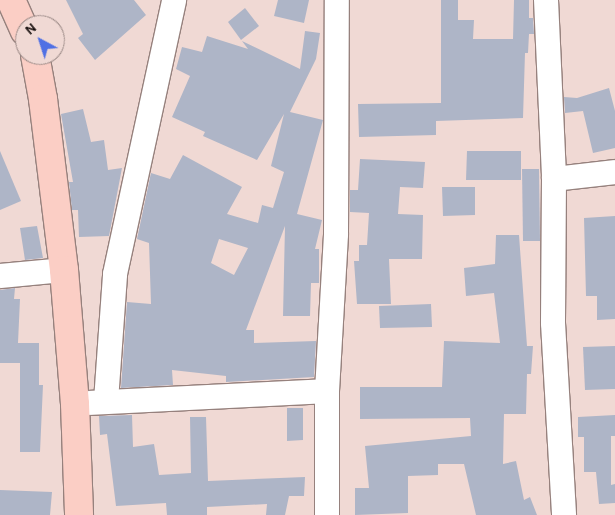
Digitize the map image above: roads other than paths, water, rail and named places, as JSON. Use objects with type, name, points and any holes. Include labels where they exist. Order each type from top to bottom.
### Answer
[{"type":"main road","points":[[12,0],[18,15]]},
{"type":"main road","points":[[37,65],[44,99],[64,270],[75,404],[76,512]]},
{"type":"street","points":[[106,402],[115,274],[174,0]]},
{"type":"street","points":[[327,515],[327,391],[336,234],[337,0]]},
{"type":"street","points":[[546,0],[554,179],[553,323],[564,515]]},
{"type":"street","points":[[554,179],[615,172]]},
{"type":"street","points":[[0,276],[64,270]]},
{"type":"street","points":[[75,404],[216,399],[327,391]]}]
